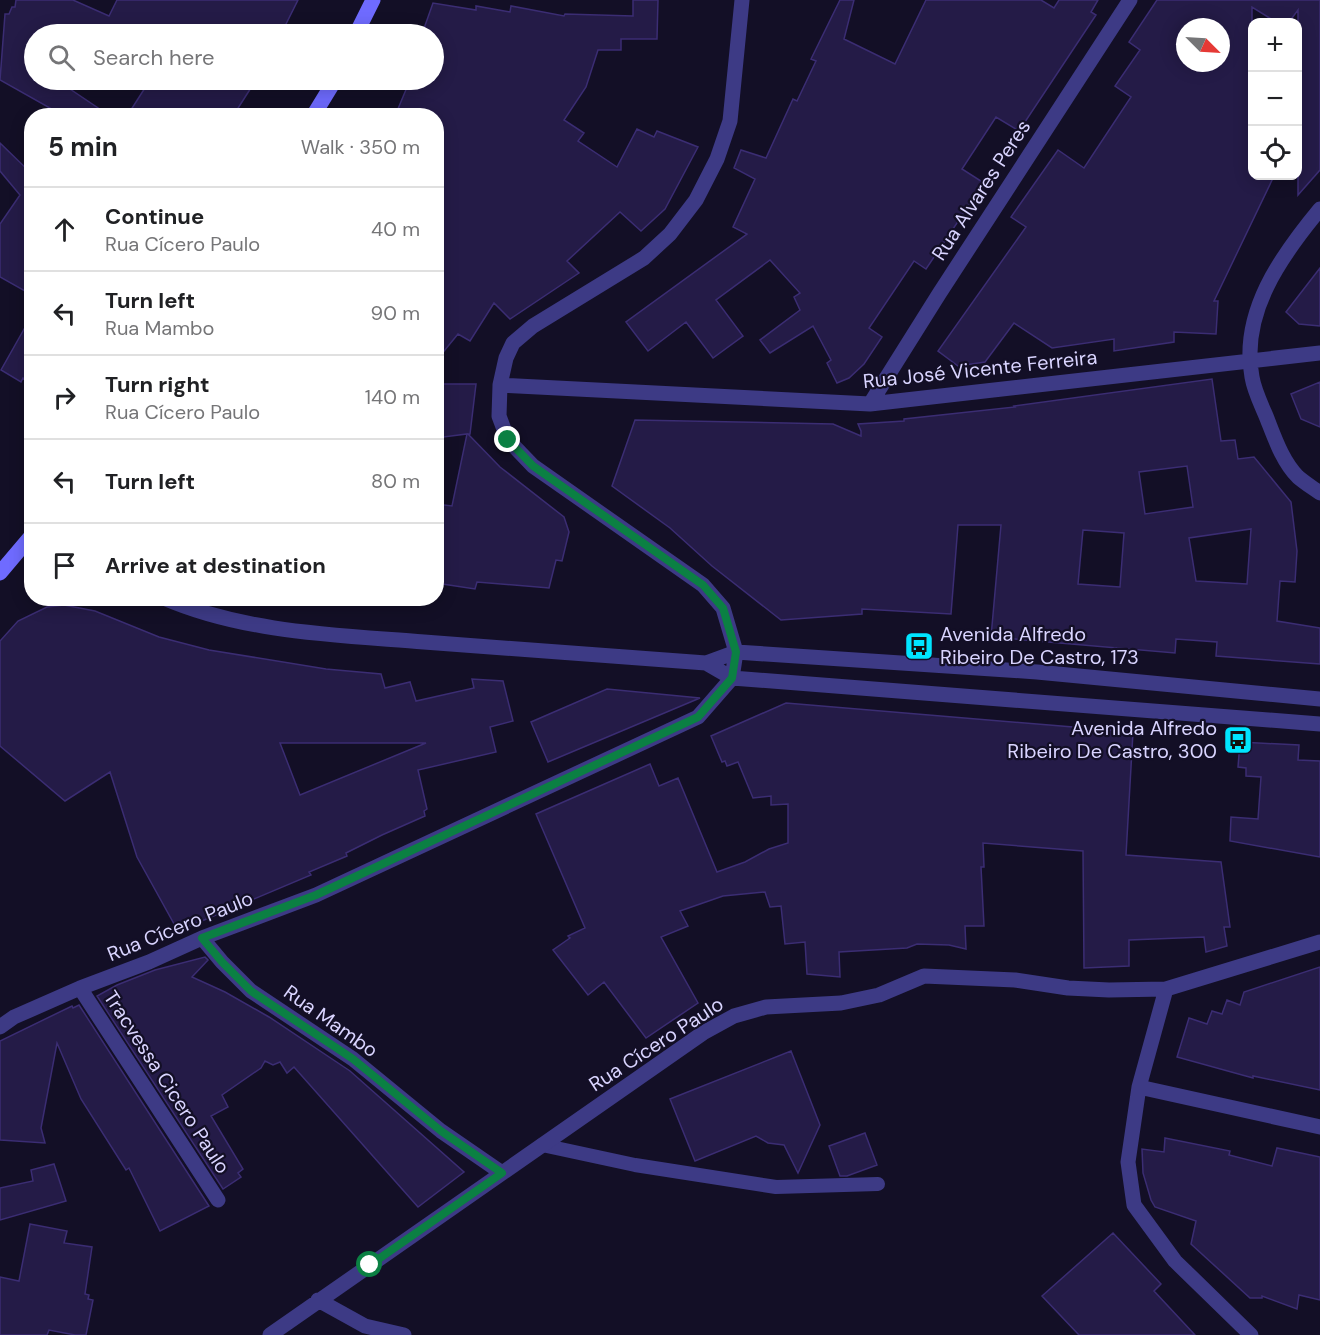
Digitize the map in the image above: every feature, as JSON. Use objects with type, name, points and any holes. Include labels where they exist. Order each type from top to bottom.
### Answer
[{"type":"main road","points":[[362,24],[372,1]]},
{"type":"main road","points":[[318,108],[328,90]]},
{"type":"main road","points":[[0,573],[24,547]]},
{"type":"street","points":[[732,678],[736,652],[723,608],[703,585],[533,466],[508,440],[499,416],[500,385],[506,358],[513,343],[533,326],[644,258],[670,234],[696,200],[717,159],[730,121],[742,0]]},
{"type":"street","name":"Rua Alvares Peres","points":[[870,404],[945,284],[1130,0]]},
{"type":"street","points":[[1320,209],[1300,233],[1268,283],[1257,308],[1250,336],[1252,379],[1279,448],[1298,476],[1320,494]]},
{"type":"street","name":"Rua José Vicente Ferreira","points":[[500,385],[870,404],[1320,353]]},
{"type":"street","points":[[182,606],[258,625],[330,634],[706,663],[736,652],[1037,672],[1320,699]]},
{"type":"street","points":[[706,663],[732,678],[1320,724]]},
{"type":"street","name":"Rua Cícero Paulo","points":[[0,1028],[14,1017],[80,988],[316,895],[698,717],[732,678]]},
{"type":"street","name":"Rua Mambo","points":[[202,938],[251,991],[353,1059],[441,1131],[502,1173]]},
{"type":"street","name":"Rua Cícero Paulo","points":[[270,1335],[703,1034],[734,1016],[766,1007],[841,1003],[879,995],[924,976],[1015,980],[1068,988],[1166,989],[1320,942]]},
{"type":"street","name":"Tracvessa Cicero Paulo","points":[[80,988],[218,1200]]},
{"type":"street","points":[[1166,989],[1139,1087],[1128,1162],[1134,1205],[1175,1261],[1251,1335]]},
{"type":"street","points":[[1139,1087],[1320,1126]]},
{"type":"street","points":[[318,1300],[365,1326],[404,1335]]},
{"type":"lane","points":[[542,1145],[635,1165],[776,1186],[879,1184]]},
{"type":"building","points":[[16,0],[73,0],[109,16],[117,0],[298,0],[286,24],[24,24],[24,90],[71,90],[98,108],[50,108],[0,80],[5,14],[9,14],[12,7],[15,7]]},
{"type":"building","points":[[633,0],[658,0],[657,39],[621,39],[621,50],[598,50],[586,87],[564,120],[584,133],[578,141],[617,167],[637,129],[654,137],[657,131],[698,147],[665,209],[641,231],[620,212],[567,261],[579,273],[510,319],[494,303],[470,341],[458,334],[444,351],[444,108],[398,108],[406,90],[444,90],[444,24],[426,24],[433,3],[476,10],[476,6],[510,12],[511,6],[564,16],[565,14],[633,16]]},
{"type":"building","points":[[840,0],[854,0],[844,39],[895,64],[926,0],[1041,0],[1054,8],[1059,0],[1098,0],[1091,12],[1096,15],[1019,131],[996,117],[962,169],[984,183],[926,269],[914,261],[869,328],[882,337],[864,364],[849,378],[837,383],[827,363],[831,360],[813,326],[770,353],[760,340],[800,310],[794,297],[800,293],[770,260],[716,300],[743,336],[713,358],[686,322],[648,351],[626,322],[747,234],[733,227],[755,179],[734,168],[741,150],[766,158],[793,99],[797,101],[816,61],[811,59]]},
{"type":"building","points":[[1157,0],[1320,0],[1320,170],[1298,195],[1298,180],[1302,180],[1302,18],[1298,18],[1298,10],[1292,18],[1270,18],[1252,7],[1252,18],[1248,18],[1248,180],[1272,180],[1214,301],[1218,301],[1216,334],[1174,332],[1174,342],[1114,351],[1114,339],[1052,348],[1014,323],[985,362],[958,366],[938,351],[1026,227],[1011,217],[1058,150],[1084,168],[1131,97],[1115,86],[1140,50],[1129,42]]},
{"type":"building","points":[[144,90],[250,90],[238,108],[132,108]]},
{"type":"building","points":[[0,143],[24,166],[24,290],[0,277],[0,224],[20,195],[0,171]]},
{"type":"building","points":[[1320,268],[1320,326],[1299,324],[1286,312]]},
{"type":"building","points":[[24,329],[24,378],[21,382],[1,370]]},
{"type":"building","points":[[1212,379],[1221,441],[1235,440],[1238,459],[1254,457],[1291,502],[1297,551],[1295,582],[1280,581],[1277,621],[1320,628],[1320,664],[1216,656],[1217,642],[1176,639],[1175,653],[991,637],[1001,525],[958,525],[951,614],[862,609],[862,614],[781,620],[712,566],[670,528],[612,486],[635,420],[833,424],[861,436],[858,424],[904,421],[904,419]],"holes":[[[1187,466],[1193,507],[1145,514],[1139,472]],[[1251,529],[1247,584],[1196,581],[1189,538]],[[1083,530],[1124,533],[1120,587],[1078,584]]]},
{"type":"building","points":[[1320,382],[1320,427],[1301,419],[1291,394]]},
{"type":"building","points":[[444,384],[476,384],[470,434],[468,434],[500,467],[564,517],[569,532],[562,561],[556,560],[549,588],[477,582],[475,589],[444,584],[444,505],[452,506],[467,434],[444,437]]},
{"type":"building","points":[[69,606],[95,611],[159,637],[209,650],[326,669],[381,674],[385,688],[410,682],[416,701],[474,688],[472,679],[503,681],[513,721],[490,727],[496,752],[418,770],[427,809],[424,811],[425,816],[346,853],[347,856],[309,872],[311,875],[178,931],[137,857],[110,772],[65,801],[0,746],[0,641],[18,621],[47,607]],"holes":[[[280,743],[426,743],[300,795]]]},
{"type":"building","points":[[607,689],[700,698],[548,762],[531,722]]},
{"type":"building","points":[[786,703],[1133,732],[1126,855],[1221,862],[1230,927],[1224,927],[1227,946],[1206,952],[1204,937],[1129,940],[1129,966],[1084,968],[1083,851],[983,843],[984,867],[981,867],[984,926],[965,926],[966,949],[949,945],[917,944],[907,948],[839,952],[840,977],[807,974],[805,942],[785,944],[781,906],[770,907],[765,892],[723,896],[680,911],[688,926],[661,937],[698,1003],[646,1038],[604,982],[588,995],[553,950],[570,938],[568,936],[585,928],[536,814],[650,764],[659,786],[678,778],[717,872],[788,843],[788,804],[771,805],[771,796],[753,798],[738,762],[727,766],[725,761],[722,762],[711,736]]},
{"type":"building","points":[[1240,742],[1299,745],[1298,760],[1320,761],[1320,857],[1230,841],[1231,817],[1258,819],[1261,777],[1246,776],[1246,768],[1238,767]]},
{"type":"building","points":[[205,957],[208,960],[192,977],[225,992],[269,1017],[350,1071],[464,1172],[418,1207],[294,1067],[287,1073],[280,1062],[273,1065],[265,1061],[261,1068],[222,1095],[228,1107],[211,1116],[243,1169],[238,1173],[241,1177],[223,1189],[97,996],[117,985],[155,970]]},
{"type":"building","points":[[1320,967],[1320,1090],[1253,1076],[1253,1078],[1177,1057],[1189,1018],[1207,1024],[1212,1011],[1222,1014],[1227,1000],[1240,1005],[1244,992]]},
{"type":"building","points":[[79,1005],[209,1206],[160,1231],[129,1168],[126,1170],[81,1099],[57,1043],[41,1128],[45,1143],[0,1140],[0,1041],[72,1006],[73,1008]]},
{"type":"building","points":[[791,1051],[820,1125],[798,1173],[784,1145],[768,1143],[756,1136],[695,1161],[670,1099]]},
{"type":"building","points":[[865,1133],[877,1165],[847,1176],[840,1176],[829,1146]]},
{"type":"building","points":[[1165,1138],[1230,1151],[1229,1155],[1272,1166],[1277,1148],[1320,1157],[1320,1300],[1299,1295],[1297,1309],[1262,1296],[1262,1298],[1250,1298],[1191,1244],[1196,1221],[1155,1207],[1143,1173],[1142,1149],[1164,1152]]},
{"type":"building","points":[[54,1164],[66,1201],[0,1220],[0,1188],[33,1181],[31,1170]]},
{"type":"building","points":[[30,1224],[67,1231],[64,1243],[92,1247],[85,1294],[89,1295],[88,1299],[93,1300],[86,1335],[49,1330],[47,1335],[0,1335],[0,1277],[19,1281]]},
{"type":"building","points":[[1113,1233],[1161,1284],[1154,1291],[1195,1335],[1079,1335],[1042,1296]]},
{"type":"place","name":"Avenida Alfredo Ribeiro De Castro, 173","points":[[919,646]]},
{"type":"place","name":"Avenida Alfredo Ribeiro De Castro, 300","points":[[1238,740]]},
{"type":"route","points":[[370,1265],[502,1173],[441,1131],[353,1059],[251,991],[202,938],[316,895],[698,717],[732,678],[736,652],[723,608],[703,585],[533,466],[508,440]]}]
